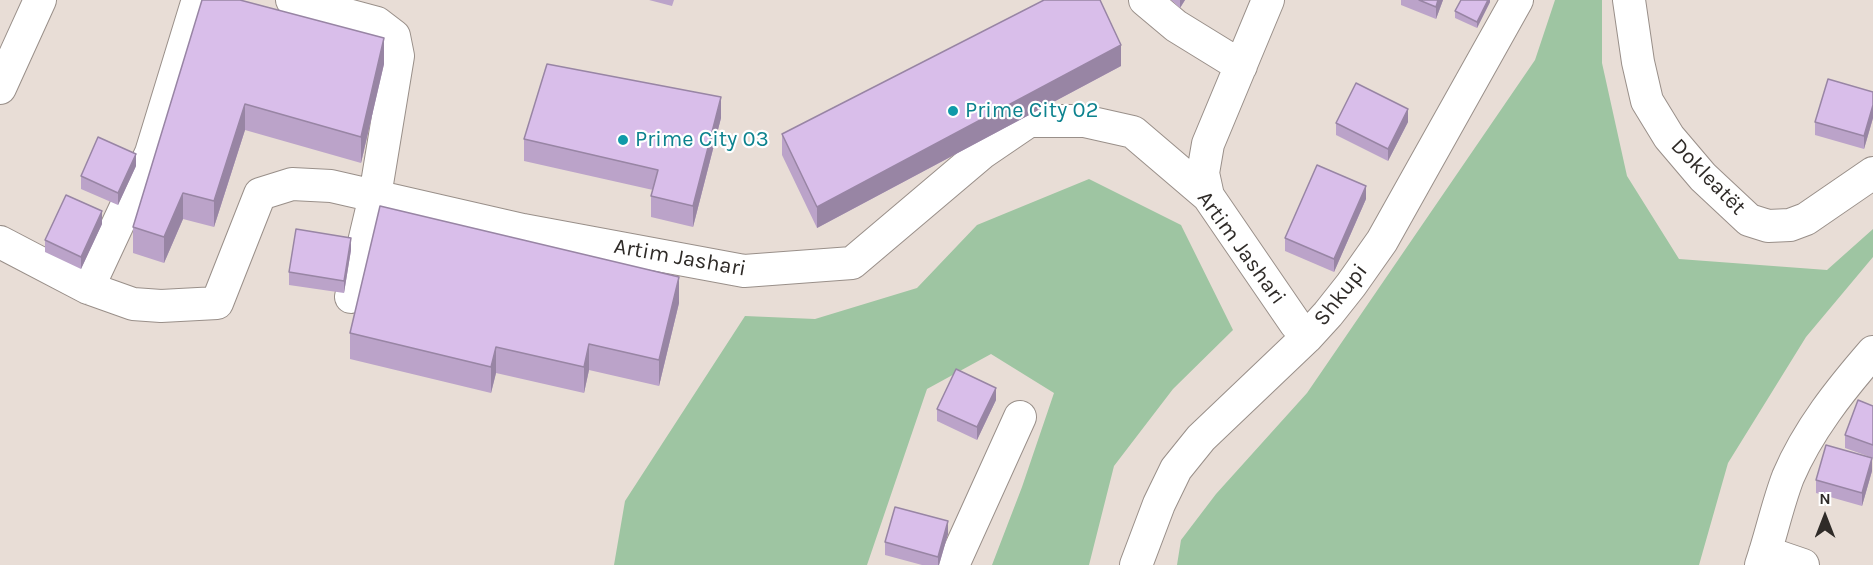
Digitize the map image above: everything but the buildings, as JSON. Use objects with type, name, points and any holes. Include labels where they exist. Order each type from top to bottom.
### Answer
[{"type":"street","points":[[0,88],[40,0]]},
{"type":"street","points":[[88,288],[151,153],[196,6],[200,0]]},
{"type":"street","points":[[292,0],[377,23],[394,36],[398,56],[375,196],[351,297]]},
{"type":"street","points":[[1144,0],[1176,26],[1241,66]]},
{"type":"street","points":[[1208,196],[1203,173],[1208,144],[1268,0]]},
{"type":"street","name":"Shkupi","points":[[1136,565],[1159,504],[1176,469],[1201,438],[1307,337],[1351,285],[1382,241],[1516,0]]},
{"type":"street","name":"Dokleatët","points":[[1629,0],[1638,62],[1647,101],[1669,137],[1703,177],[1749,220],[1768,226],[1790,225],[1806,219],[1873,173]]},
{"type":"street","name":"Artim Jashari","points":[[0,242],[88,288],[133,304],[161,306],[217,303],[260,194],[292,184],[331,186],[523,230],[744,272],[852,264],[982,153],[1029,121],[1084,121],[1133,132],[1208,196],[1307,337]]},
{"type":"street","points":[[1803,565],[1763,558],[1788,477],[1827,408],[1873,352]]},
{"type":"street","points":[[953,565],[1020,417]]},
{"type":"green space","points":[[1555,0],[1602,0],[1602,63],[1627,176],[1679,259],[1827,270],[1873,229],[1873,257],[1806,337],[1728,463],[1699,565],[1177,565],[1181,540],[1216,494],[1307,393],[1535,60]]},
{"type":"green space","points":[[1089,179],[1181,225],[1233,330],[1173,389],[1114,466],[1089,565],[992,565],[1054,393],[991,354],[927,389],[867,565],[614,565],[625,501],[745,316],[815,319],[917,288],[977,225]]},
{"type":"place","name":"Prime City 02","points":[[953,111]]},
{"type":"place","name":"Prime City 03","points":[[623,140]]}]
